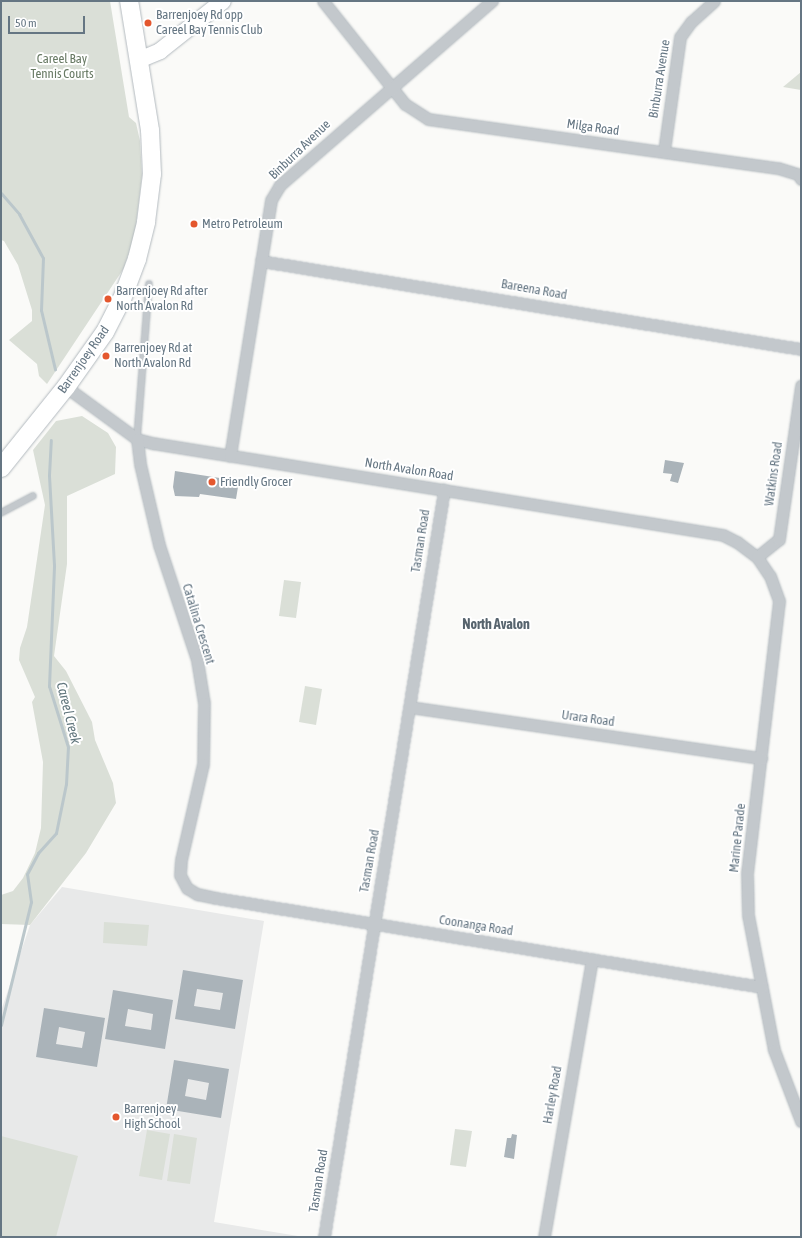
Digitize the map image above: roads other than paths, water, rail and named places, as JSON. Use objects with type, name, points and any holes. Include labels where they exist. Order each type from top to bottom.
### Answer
[{"type":"main road","name":"Barrenjoey Road","points":[[1,468],[66,387],[105,332],[122,299],[137,259],[146,222],[152,174],[150,130],[140,60],[129,1]]},
{"type":"main road","points":[[140,60],[160,52],[223,1]]},
{"type":"street","name":"Milga Road","points":[[323,1],[406,104],[428,119],[778,168],[798,174],[801,179]]},
{"type":"street","name":"Binburra Avenue","points":[[230,456],[271,200],[280,185],[392,85],[492,1]]},
{"type":"street","name":"Binburra Avenue","points":[[664,151],[680,37],[691,22],[714,1]]},
{"type":"street","name":"Bareena Road","points":[[261,261],[801,349]]},
{"type":"street","name":"Watkins Road","points":[[757,557],[778,539],[801,386]]},
{"type":"street","name":"North Avalon Road","points":[[66,387],[138,439],[230,456],[723,535],[737,542],[757,557]]},
{"type":"street","name":"Catalina Crescent","points":[[138,439],[140,464],[159,545],[196,660],[204,703],[203,764],[181,860],[180,875],[187,888]]},
{"type":"street","name":"Tasman Road","points":[[324,1237],[444,490]]},
{"type":"street","name":"Marine Parade","points":[[757,557],[770,576],[779,601],[747,873],[748,915],[774,1050],[801,1121]]},
{"type":"street","name":"Urara Road","points":[[410,707],[761,758]]},
{"type":"street","name":"Coonanga Road","points":[[187,888],[197,894],[216,898],[762,987]]},
{"type":"street","name":"Harley Road","points":[[544,1237],[592,959]]},
{"type":"lane","points":[[138,439],[149,284]]},
{"type":"lane","points":[[1,513],[33,496]]},
{"type":"waterway","name":"Careel Creek","points":[[1,193],[19,214],[43,258],[41,310],[55,369]]},
{"type":"waterway","name":"Careel Creek","points":[[1,1025],[31,902],[27,874],[38,853],[56,833],[66,784],[68,747],[49,686],[54,565],[49,475],[51,440]]},
{"type":"place","name":"Barrenjoey Rd opp Careel Bay Tennis Club","points":[[148,23]]},
{"type":"place","name":"Metro Petroleum","points":[[194,224]]},
{"type":"place","name":"Barrenjoey Rd after North Avalon Rd","points":[[108,299]]},
{"type":"place","name":"Barrenjoey Rd at North Avalon Rd","points":[[106,356]]},
{"type":"place","name":"Friendly Grocer","points":[[212,482]]},
{"type":"place","name":"Barrenjoey High School","points":[[116,1117]]},
{"type":"district","name":"North Avalon","points":[[496,624]]},
{"type":"park label","name":"Careel Bay Tennis Courts","points":[[62,68]]}]
